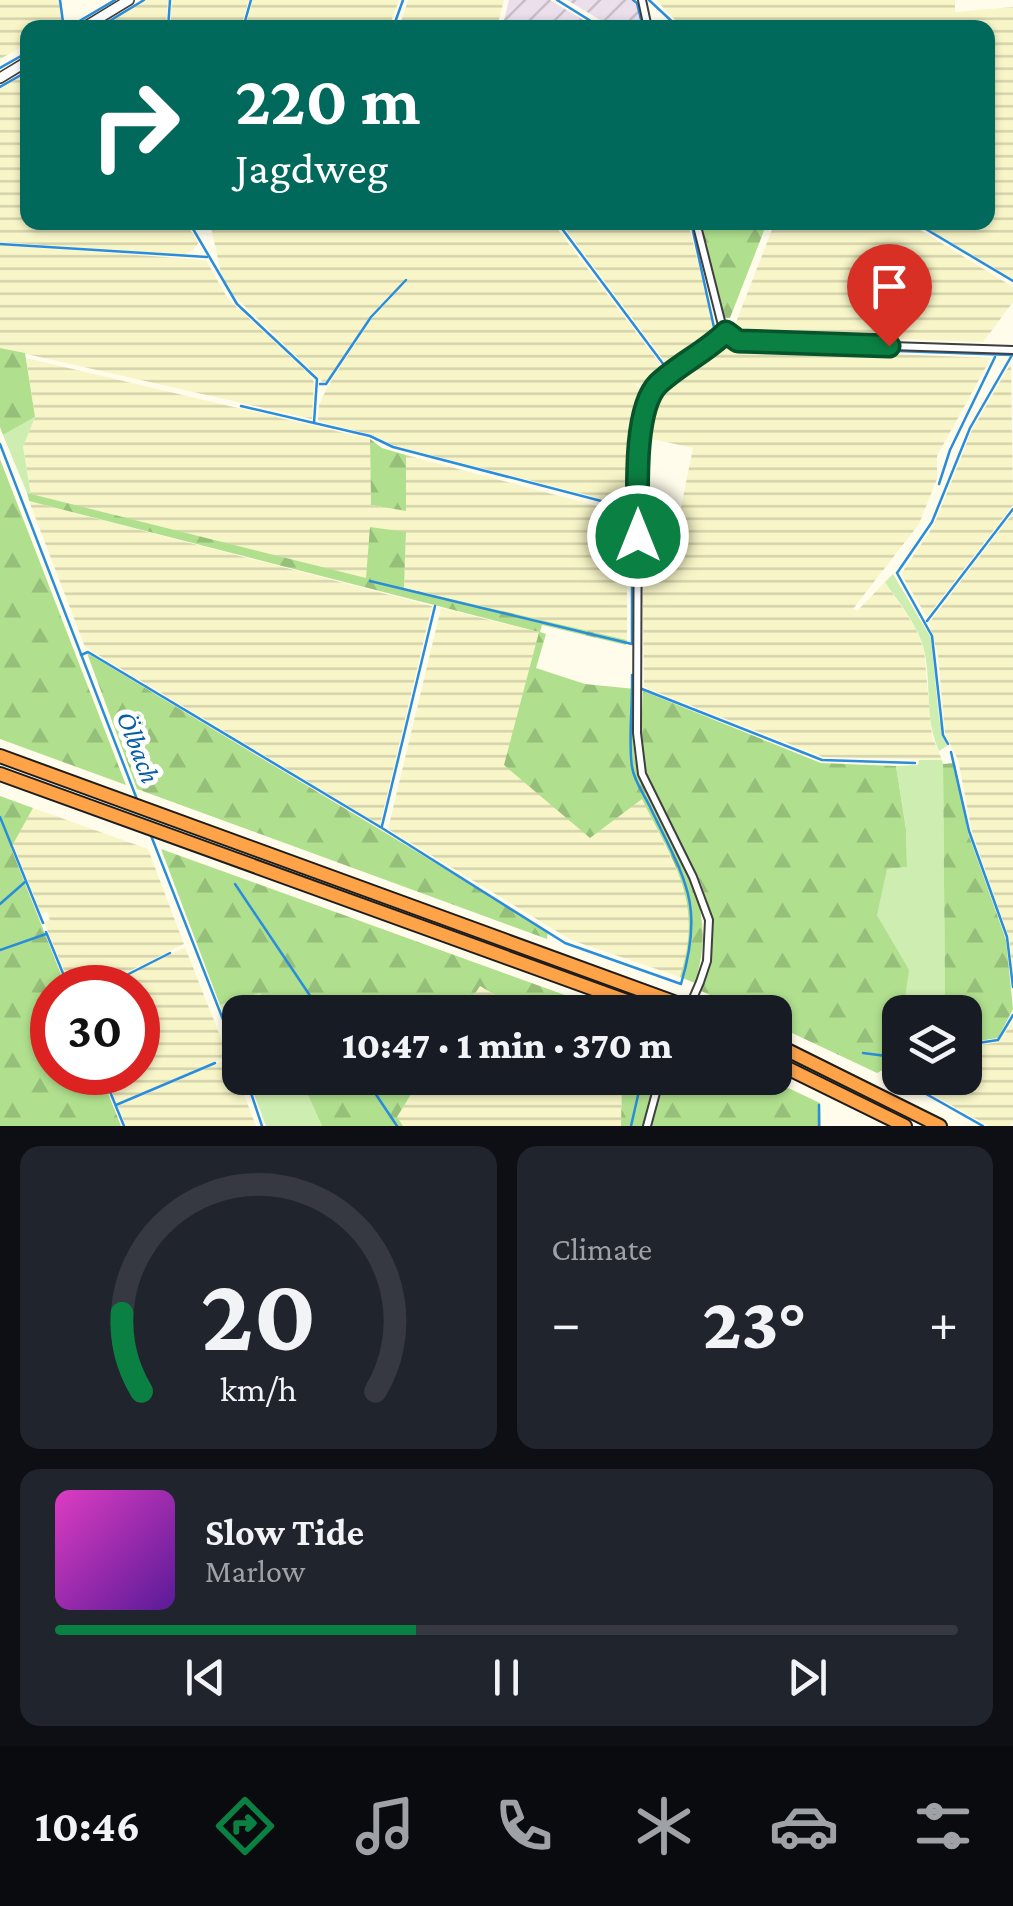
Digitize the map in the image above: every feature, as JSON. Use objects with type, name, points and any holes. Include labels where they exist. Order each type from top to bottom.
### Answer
[{"type":"highway","points":[[0,756],[654,995]]},
{"type":"highway","points":[[0,774],[610,995]]},
{"type":"highway","points":[[792,1052],[940,1126]]},
{"type":"highway","points":[[792,1070],[905,1126]]},
{"type":"street","points":[[96,20],[129,0]]},
{"type":"street","points":[[698,230],[726,332],[738,341],[1013,350]]},
{"type":"street","points":[[695,995],[707,961],[709,920],[693,877],[642,774],[637,733],[638,458],[652,392],[726,332]]},
{"type":"street","points":[[647,1126],[655,1095]]},
{"type":"shaded area","points":[[0,0],[59,0],[62,20],[20,20],[20,48],[0,59]]},
{"type":"shaded area","points":[[146,0],[168,0],[167,20],[113,20]]},
{"type":"shaded area","points":[[172,0],[249,0],[243,20],[171,20]]},
{"type":"shaded area","points":[[253,0],[399,0],[392,20],[247,20]]},
{"type":"shaded area","points":[[408,0],[504,0],[499,20],[402,20]]},
{"type":"shaded area","points":[[509,0],[550,0],[583,20],[504,20]]},
{"type":"shaded area","points":[[567,0],[636,0],[640,20],[600,20]]},
{"type":"shaded area","points":[[656,0],[955,0],[955,12],[1013,7],[1013,279],[930,230],[995,230],[995,20],[675,20]]},
{"type":"shaded area","points":[[20,76],[20,230],[190,230],[198,243],[194,249],[183,255],[0,242],[0,89]]},
{"type":"shaded area","points":[[212,230],[558,230],[664,369],[644,386],[633,383],[643,391],[630,446],[630,506],[395,446],[372,435],[318,421],[319,405],[328,386],[372,318],[392,297],[389,295],[370,316],[323,382],[230,292],[222,277]]},
{"type":"shaded area","points":[[566,230],[690,230],[715,328],[668,366]]},
{"type":"shaded area","points":[[772,230],[920,230],[1013,287],[1013,302],[983,342],[733,330]]},
{"type":"shaded area","points":[[0,245],[206,260],[228,299],[309,374],[314,382],[312,419],[0,348]]},
{"type":"shaded area","points":[[721,347],[991,358],[937,456],[937,479],[919,524],[853,609],[857,611],[885,582],[915,627],[924,650],[932,736],[942,760],[823,757],[644,687],[642,524],[676,532],[693,448],[643,437],[657,395]]},
{"type":"shaded area","points":[[26,358],[370,439],[371,505],[406,511],[406,455],[627,514],[627,640],[404,588],[406,532],[367,579],[31,495],[23,447],[35,417]]},
{"type":"shaded area","points":[[1011,363],[1013,505],[927,617],[901,574],[934,525],[972,430]]},
{"type":"shaded area","points":[[29,501],[432,606],[380,825],[85,647]]},
{"type":"shaded area","points":[[1013,513],[1013,971],[1009,938],[972,832],[958,760],[945,734],[938,655],[929,623]]},
{"type":"shaded area","points":[[441,608],[539,632],[505,765],[642,798],[689,901],[688,952],[680,977],[571,940],[388,829]]},
{"type":"shaded area","points":[[33,808],[148,849],[184,944],[142,965],[62,965],[44,922],[50,920],[47,912],[41,913],[13,844]]},
{"type":"shaded area","points":[[185,947],[222,1041],[222,1059],[160,1085],[160,965],[148,965]]},
{"type":"shaded area","points":[[480,986],[495,995],[474,995]]},
{"type":"shaded area","points":[[1013,1021],[1010,1126],[989,1126],[933,1095],[982,1095],[982,1045],[999,1042]]},
{"type":"shaded area","points":[[222,1061],[222,1095],[244,1095],[256,1126],[126,1126],[118,1106],[144,1095],[160,1095],[160,1088]]},
{"type":"shaded area","points":[[113,1095],[138,1095],[117,1104]]},
{"type":"shaded area","points":[[410,1095],[622,1095],[621,1126],[403,1126],[396,1117]]},
{"type":"green space","points":[[702,230],[764,230],[730,318],[724,318]]},
{"type":"green space","points":[[0,348],[25,353],[35,417],[3,435],[0,427]]},
{"type":"green space","points":[[35,417],[23,447],[31,495],[3,435]]},
{"type":"green space","points":[[370,439],[382,448],[406,455],[406,511],[371,505]]},
{"type":"green space","points":[[0,459],[126,785],[0,739]]},
{"type":"green space","points":[[27,493],[366,578],[370,527],[406,532],[404,588],[627,640],[626,645],[542,625],[540,632],[546,634],[536,668],[585,684],[635,689],[636,764],[697,897],[702,951],[695,983],[680,977],[689,927],[682,885],[642,799],[590,838],[504,765],[539,632],[29,501]]},
{"type":"green space","points":[[893,574],[931,638],[939,718],[947,746],[939,751],[931,726],[924,650],[913,623],[885,582]]},
{"type":"green space","points":[[87,653],[548,931],[547,939],[137,789]]},
{"type":"green space","points":[[643,691],[821,763],[896,766],[906,829],[907,867],[887,869],[877,915],[909,970],[905,995],[882,995],[882,1070],[877,1073],[792,1033],[792,995],[710,995],[701,991],[710,956],[707,901],[647,775],[642,744]]},
{"type":"green space","points":[[919,760],[942,760],[943,764],[945,995],[905,995],[908,970],[877,915],[887,869],[907,867],[906,828],[896,766],[918,765]]},
{"type":"green space","points":[[955,763],[968,833],[1006,940],[1013,1009],[998,1038],[982,1040],[982,995],[945,995],[943,764]]},
{"type":"green space","points":[[0,796],[33,808],[11,848],[57,965],[30,965],[30,1095],[109,1095],[121,1126],[0,1126]]},
{"type":"green space","points":[[161,849],[565,995],[495,995],[480,986],[474,995],[222,995],[220,1005]]},
{"type":"green space","points":[[792,1090],[820,1103],[821,1126],[621,1126],[622,1095],[792,1095]]},
{"type":"green space","points":[[254,1095],[308,1095],[322,1126],[266,1126]]},
{"type":"green space","points":[[308,1095],[411,1095],[397,1117],[403,1126],[322,1126]]},
{"type":"waterway","points":[[60,0],[63,20]]},
{"type":"waterway","points":[[81,20],[115,0]]},
{"type":"waterway","points":[[111,20],[144,0]]},
{"type":"waterway","points":[[169,20],[170,0]]},
{"type":"waterway","points":[[245,20],[251,0]]},
{"type":"waterway","points":[[396,20],[403,0]]},
{"type":"waterway","points":[[557,0],[589,20]]},
{"type":"waterway","points":[[633,0],[641,20]]},
{"type":"waterway","points":[[649,0],[670,20]]},
{"type":"waterway","points":[[0,68],[20,57]]},
{"type":"waterway","points":[[0,87],[20,76]]},
{"type":"waterway","points":[[194,230],[237,304],[317,379],[314,423]]},
{"type":"waterway","points":[[563,230],[667,369]]},
{"type":"waterway","points":[[647,387],[715,332],[693,230]]},
{"type":"waterway","points":[[927,230],[1013,281]]},
{"type":"waterway","points":[[0,244],[207,257]]},
{"type":"waterway","points":[[320,384],[326,384],[371,317],[406,280]]},
{"type":"waterway","points":[[721,345],[764,346]]},
{"type":"waterway","points":[[784,347],[1012,355]]},
{"type":"waterway","points":[[948,744],[943,735],[932,636],[897,573],[932,522],[970,428],[1012,355]]},
{"type":"waterway","points":[[939,484],[950,450],[995,357]]},
{"type":"waterway","points":[[632,642],[632,446],[644,395]]},
{"type":"waterway","points":[[241,406],[370,436],[393,447],[632,509]]},
{"type":"waterway","name":"Ölbach","points":[[0,444],[138,802]]},
{"type":"waterway","points":[[927,621],[1013,509]]},
{"type":"waterway","points":[[370,581],[632,644]]},
{"type":"waterway","points":[[382,826],[435,606]]},
{"type":"waterway","points":[[81,655],[88,652],[565,943],[681,984],[691,933],[688,893],[633,772],[632,675]]},
{"type":"waterway","points":[[642,689],[822,760],[915,763]]},
{"type":"waterway","points":[[951,752],[969,831],[1007,937],[1013,987]]},
{"type":"waterway","points":[[0,817],[43,923]]},
{"type":"waterway","name":"Ölbach","points":[[150,833],[222,1017]]},
{"type":"waterway","points":[[0,904],[25,882]]},
{"type":"waterway","points":[[235,884],[310,995]]},
{"type":"waterway","points":[[46,932],[60,965]]},
{"type":"waterway","points":[[0,950],[46,934]]},
{"type":"waterway","points":[[146,965],[170,953]]},
{"type":"waterway","points":[[982,1042],[998,1040],[1013,1015]]},
{"type":"waterway","points":[[863,1053],[886,1056],[889,1073],[983,1126]]},
{"type":"waterway","points":[[116,1105],[215,1063]]},
{"type":"waterway","points":[[111,1095],[124,1126]]},
{"type":"waterway","name":"Ölbach","points":[[252,1095],[262,1126]]},
{"type":"waterway","points":[[376,1095],[397,1126]]},
{"type":"waterway","points":[[631,1126],[638,1095]]},
{"type":"waterway","points":[[819,1105],[819,1126]]},
{"type":"route","points":[[638,536],[640,435],[652,392],[673,372],[726,332],[738,341],[889,346]]}]
